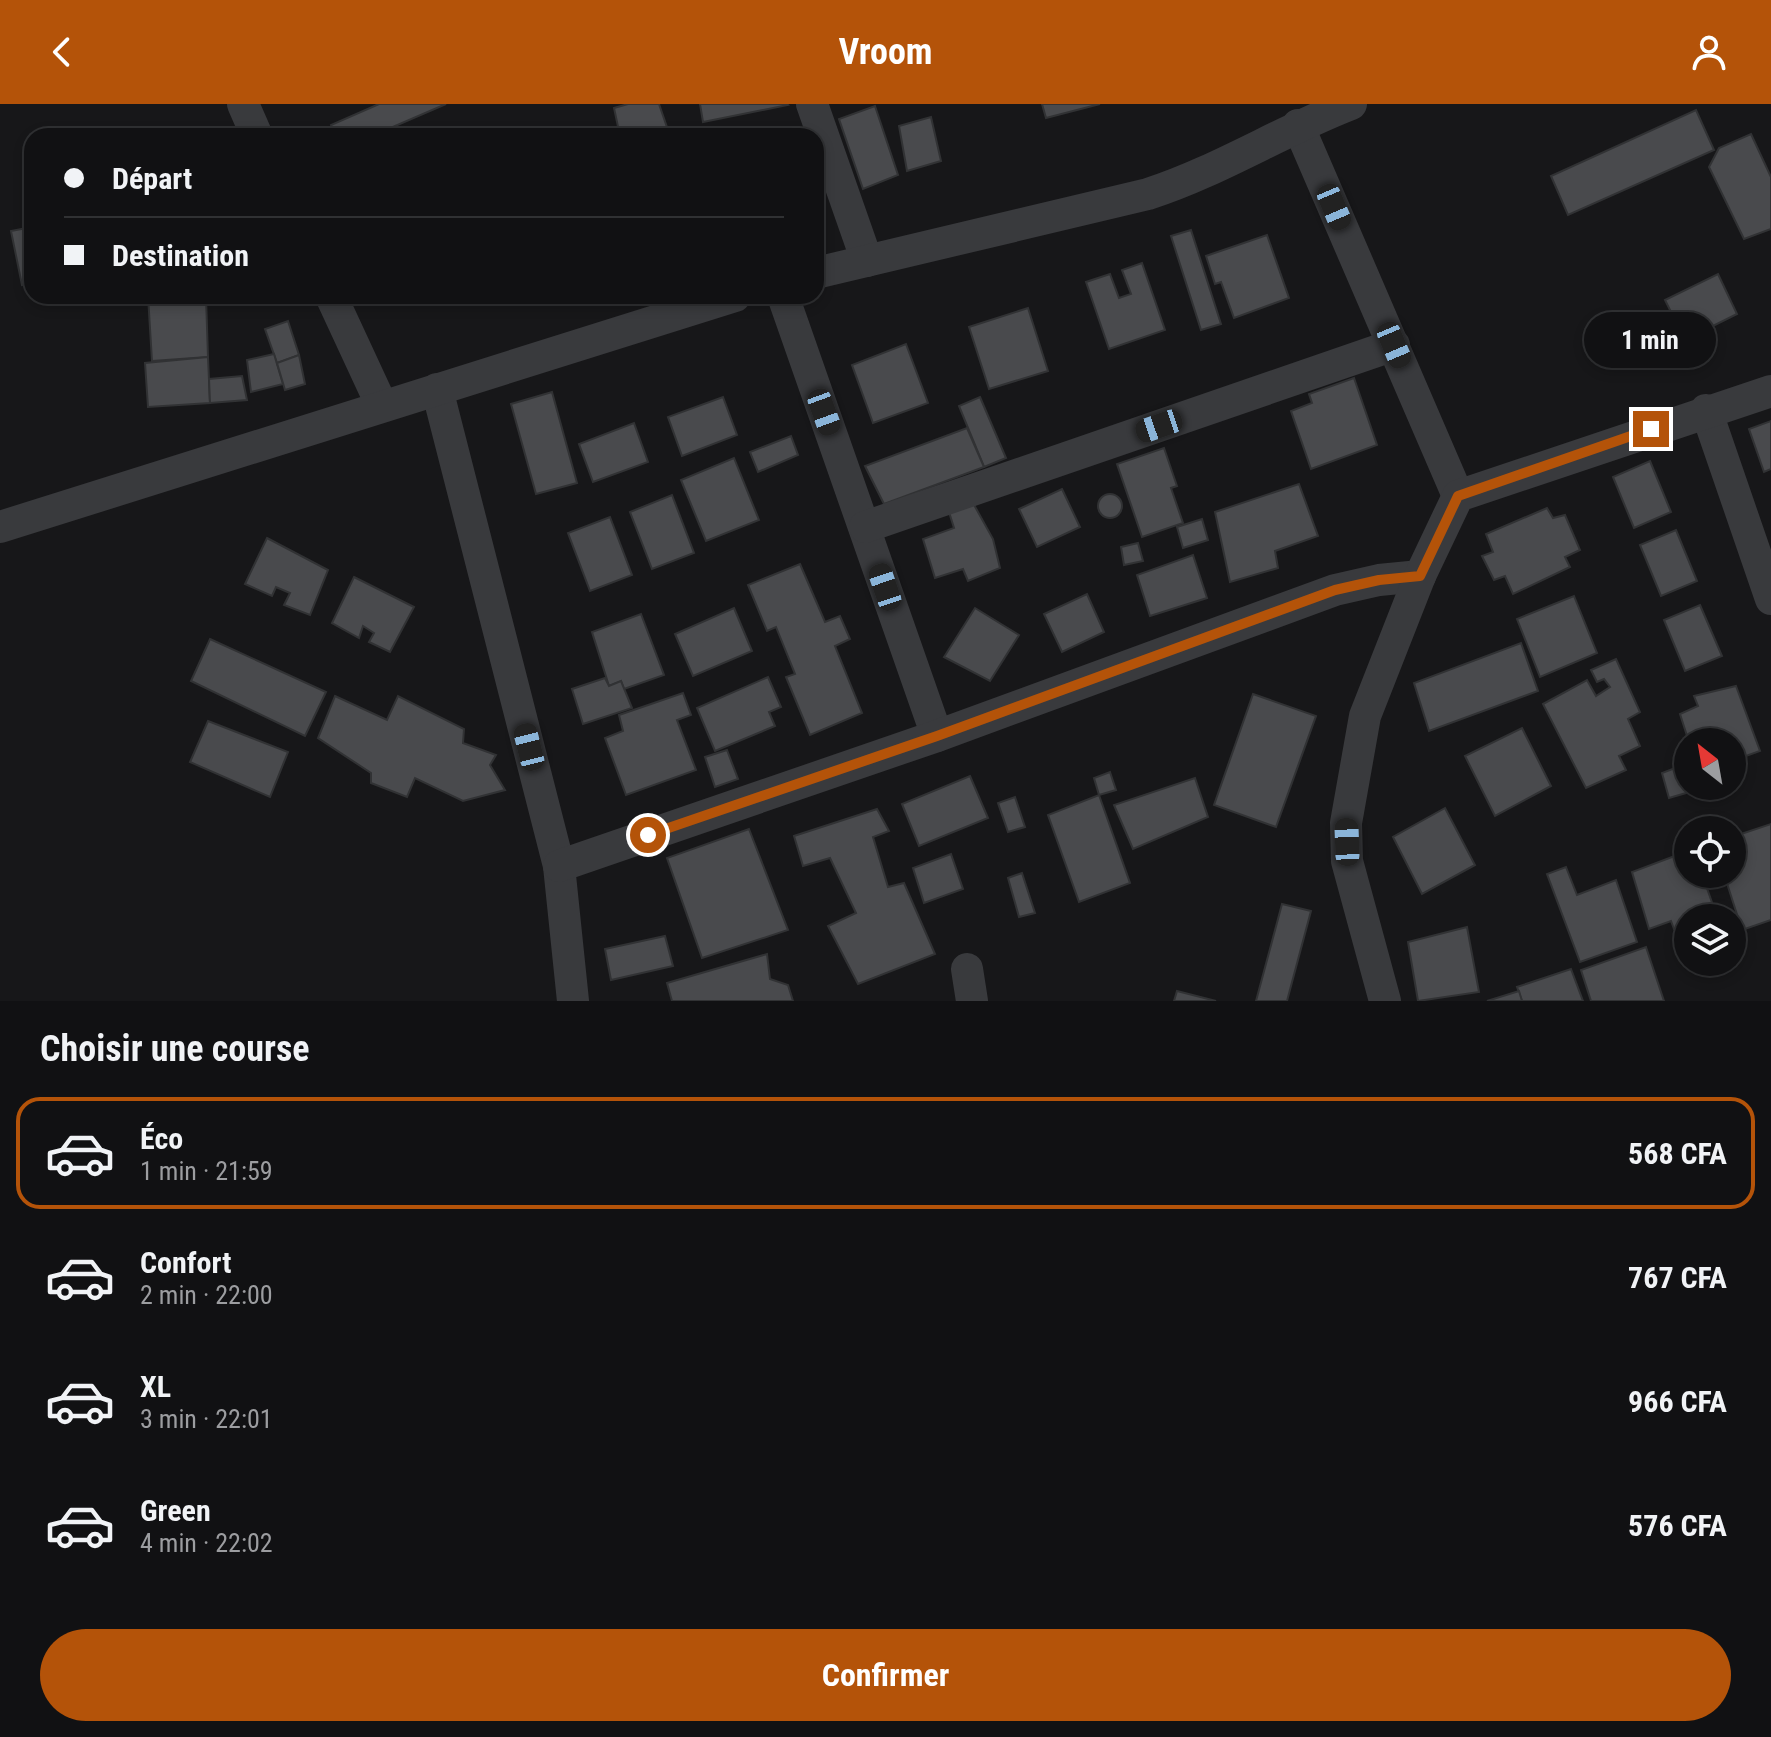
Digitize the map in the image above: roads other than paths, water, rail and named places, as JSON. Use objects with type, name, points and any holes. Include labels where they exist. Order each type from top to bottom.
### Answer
[{"type":"street","points":[[243,104],[254,128]]},
{"type":"street","points":[[812,104],[820,128]]},
{"type":"street","points":[[824,271],[1148,194],[1198,178],[1298,125],[1351,104]]},
{"type":"street","points":[[1298,125],[1458,496]]},
{"type":"street","points":[[824,138],[867,261]]},
{"type":"street","points":[[335,304],[382,406]]},
{"type":"street","points":[[0,527],[709,304]]},
{"type":"street","points":[[786,304],[937,736]]},
{"type":"street","points":[[865,527],[1394,345]]},
{"type":"street","points":[[437,389],[559,866],[573,1001]]},
{"type":"street","points":[[1385,1001],[1347,861],[1346,823],[1365,716],[1420,576],[1458,496],[1706,410],[1771,391]]},
{"type":"street","points":[[1706,410],[1771,599]]},
{"type":"street","points":[[559,866],[937,736],[1335,590],[1379,580],[1420,576]]},
{"type":"street","points":[[967,969],[972,1001]]}]
